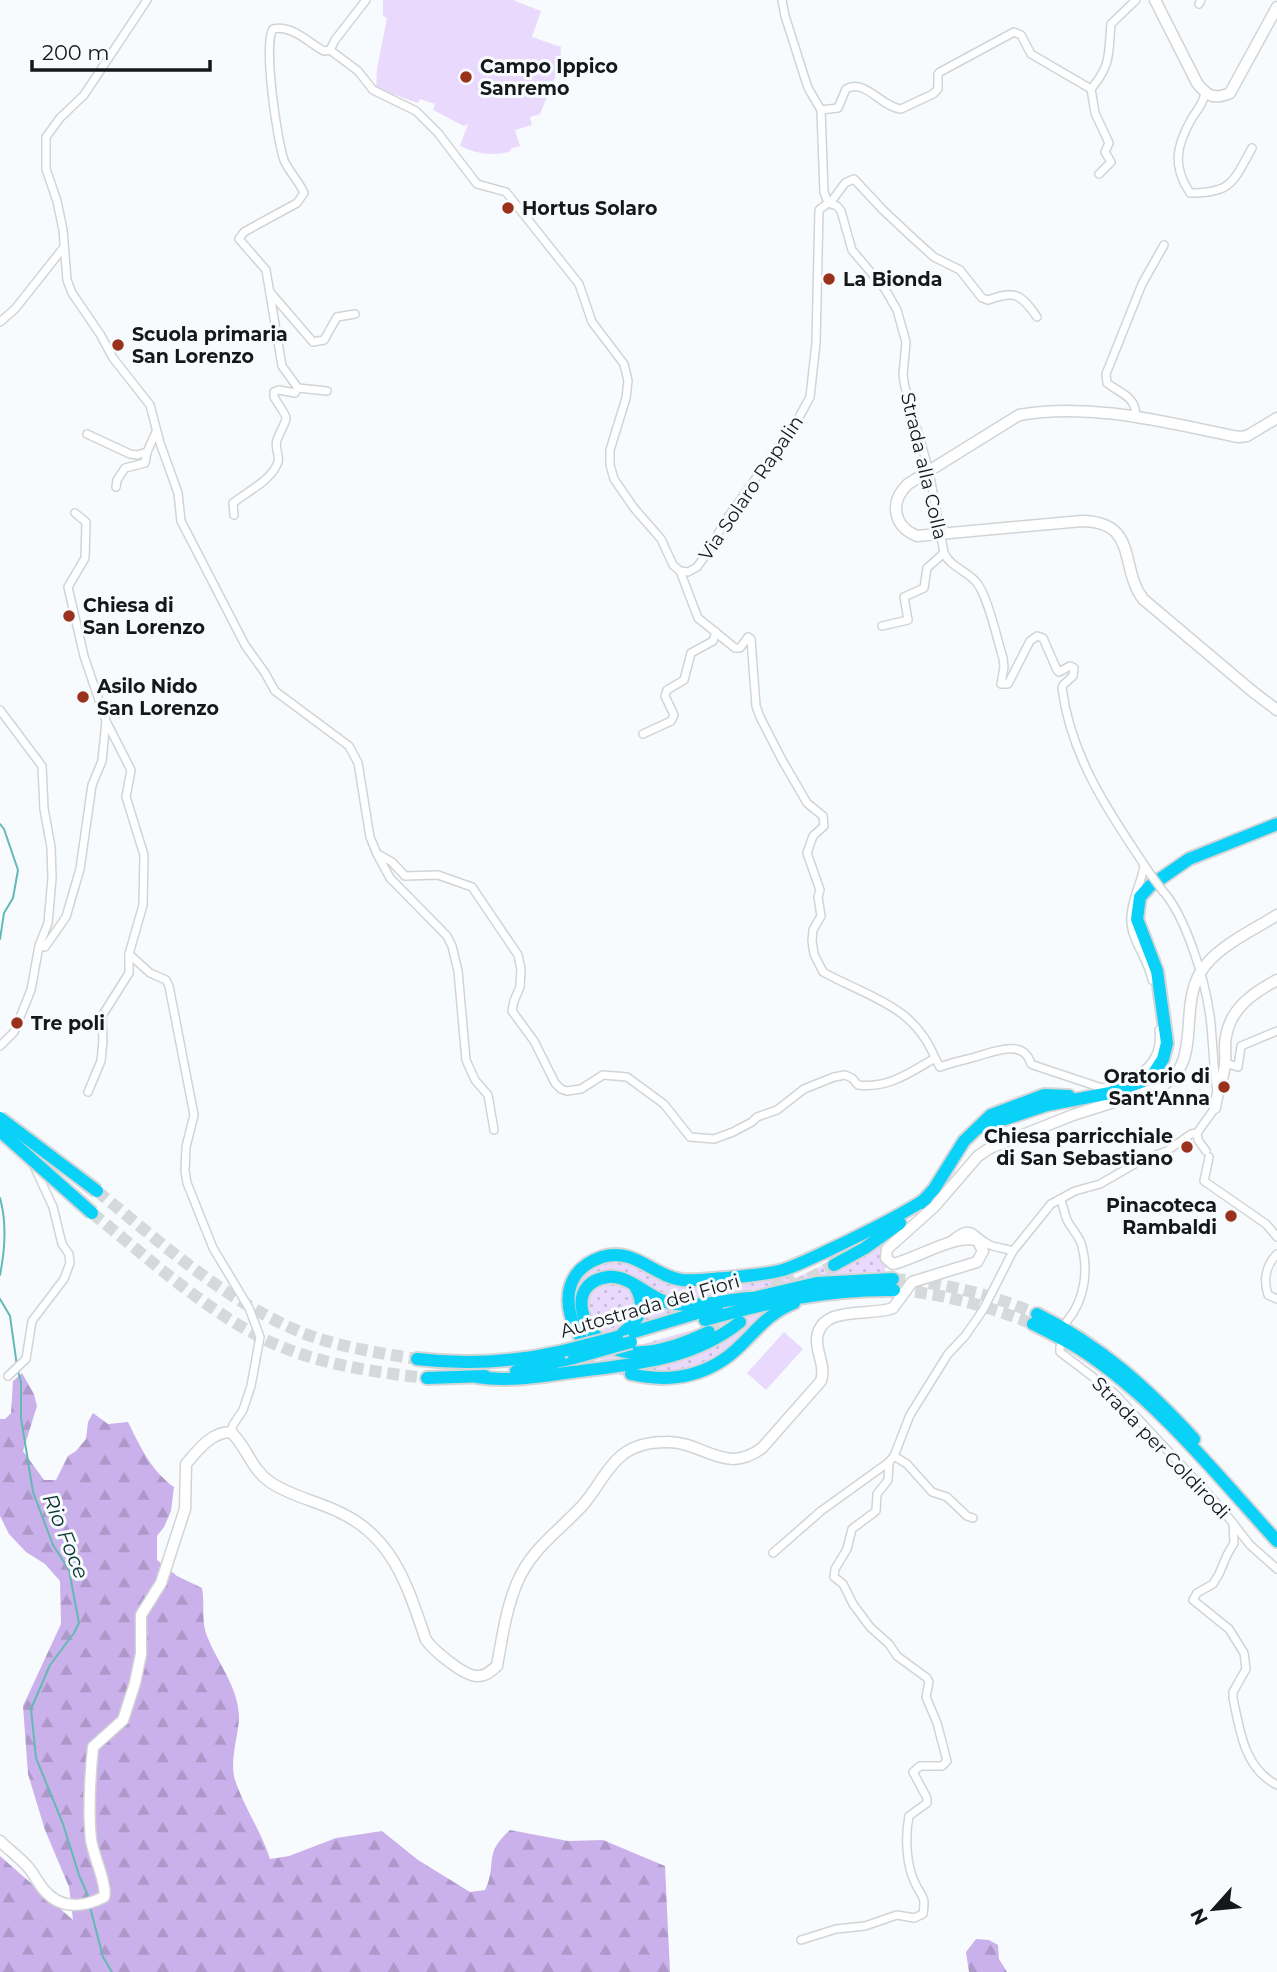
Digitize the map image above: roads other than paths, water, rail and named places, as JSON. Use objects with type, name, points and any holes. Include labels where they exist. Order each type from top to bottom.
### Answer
[{"type":"highway","points":[[834,1265],[894,1227],[926,1199],[964,1141],[998,1111],[1044,1096],[1087,1098],[1110,1093],[1143,1081],[1160,1066],[1166,1051],[1159,978],[1136,919],[1137,904],[1144,891],[1189,859],[1277,824]]},
{"type":"highway","points":[[0,1118],[97,1191]]},
{"type":"highway","points":[[0,1131],[92,1213]]},
{"type":"highway","points":[[601,1350],[593,1352],[587,1346],[574,1328],[568,1310],[572,1283],[581,1270],[594,1261],[611,1255],[627,1256],[666,1276],[683,1280],[766,1273],[791,1267],[852,1240],[926,1199]]},
{"type":"highway","points":[[793,1275],[894,1227]]},
{"type":"highway","points":[[709,1332],[680,1345],[643,1352],[620,1350],[594,1335],[583,1318],[583,1297],[590,1286],[608,1277],[622,1279],[665,1301],[685,1305],[751,1298]]},
{"type":"highway","name":"Autostrada dei Fiori","points":[[417,1359],[486,1362],[569,1355],[601,1350],[754,1306],[893,1284],[817,1283],[751,1298],[617,1337],[569,1355],[477,1377],[427,1378]]},
{"type":"highway","points":[[617,1337],[634,1325],[640,1315],[641,1298],[635,1286]]},
{"type":"highway","points":[[631,1374],[666,1379],[703,1371],[733,1352],[778,1310],[824,1293]]},
{"type":"highway","points":[[1277,1529],[1177,1421],[1132,1377],[1090,1344],[1035,1319],[1129,1386],[1165,1420],[1277,1541]]},
{"type":"highway","points":[[477,1377],[507,1380],[659,1360],[698,1348],[740,1322]]},
{"type":"main road","points":[[1155,0],[1197,83],[1205,93],[1220,97],[1230,93],[1277,7]]},
{"type":"main road","points":[[1277,418],[1247,436],[1239,437],[1095,411],[1019,415],[901,491],[895,509],[896,518],[908,533],[916,536],[941,536],[1082,521],[1111,527],[1125,545],[1134,584],[1143,599],[1277,710]]},
{"type":"main road","points":[[0,1841],[29,1867],[45,1891],[55,1900],[67,1905],[81,1905],[104,1897],[106,1892],[97,1870],[91,1839],[93,1747],[123,1720],[141,1654],[141,1615],[162,1583],[181,1523],[187,1495],[184,1480],[186,1464],[210,1440],[222,1432],[231,1432],[239,1440],[251,1464],[270,1483],[343,1513],[370,1533],[402,1572],[426,1640],[433,1649],[472,1675],[483,1676],[497,1666],[507,1611],[516,1584],[530,1557],[547,1537],[583,1505],[620,1457],[634,1447],[646,1443],[668,1441],[679,1442],[730,1460],[750,1457],[771,1438],[821,1381],[824,1373],[817,1336],[826,1322],[845,1314],[886,1311],[893,1308],[912,1282],[973,1263],[982,1255],[982,1247],[974,1239],[947,1244],[897,1264],[890,1263],[885,1255],[887,1249],[934,1207],[978,1156],[1026,1132],[1115,1100],[1166,1086],[1178,1074],[1187,1049],[1193,990],[1199,974],[1215,956],[1277,915]]},
{"type":"main road","points":[[1216,1108],[1230,1022],[1254,993],[1277,981]]},
{"type":"street","points":[[147,0],[96,73],[84,95],[60,118],[46,137],[46,169],[57,201],[67,260],[66,273],[72,293],[113,358],[150,405],[178,493],[181,521],[245,645],[275,691],[349,746],[358,763],[370,836],[377,853],[390,878],[439,926],[452,946],[458,971],[466,1060],[475,1080],[488,1095],[494,1130]]},
{"type":"street","points":[[330,50],[366,0]]},
{"type":"street","name":"Strada alla Colla","points":[[782,0],[808,88],[821,110],[824,192],[829,203],[841,211],[852,250],[885,289],[897,310],[906,342],[903,375],[905,387],[929,471],[944,553],[950,562],[975,580],[984,594],[1003,658],[1002,685],[1008,684],[1030,641],[1037,636],[1041,636],[1046,642],[1059,672],[1070,666],[1074,668],[1073,676],[1062,688],[1071,731],[1100,797],[1151,875],[1171,900],[1184,926],[1210,1018],[1209,1030],[1217,1091]]},
{"type":"street","points":[[1098,174],[1111,162],[1105,152],[1108,143],[1095,113],[1091,89],[1106,68],[1111,46],[1111,24],[1136,0]]},
{"type":"street","name":"Via Solaro Rapalin","points":[[269,291],[266,270],[241,243],[240,235],[297,203],[304,193],[285,162],[279,141],[269,51],[271,33],[274,29],[282,28],[324,51],[330,50],[358,71],[373,90],[416,111],[438,133],[477,184],[506,192],[579,284],[592,322],[624,364],[628,381],[626,398],[610,450],[614,479],[656,533],[673,565],[680,571],[688,572],[697,567],[711,548],[723,524],[797,421],[810,397],[816,343],[819,210],[829,203]]},
{"type":"street","points":[[821,110],[838,108],[846,89],[857,86],[864,88],[883,103],[901,109],[933,94],[938,89],[940,72],[1014,32],[1021,35],[1031,54],[1091,89]]},
{"type":"street","points":[[1205,93],[1203,104],[1186,129],[1179,149],[1178,171],[1190,193],[1224,188],[1233,183],[1252,148]]},
{"type":"street","points":[[829,203],[845,183],[854,179],[883,211],[934,257],[960,270],[982,298],[988,300],[1004,294],[1022,298],[1038,317]]},
{"type":"street","points":[[1136,417],[1132,399],[1107,383],[1106,374],[1142,284],[1164,245]]},
{"type":"street","points":[[0,322],[15,309],[64,247]]},
{"type":"street","points":[[269,291],[313,342],[324,340],[337,317],[355,314]]},
{"type":"street","points":[[269,291],[282,366],[298,388],[327,391]]},
{"type":"street","points":[[234,515],[233,503],[270,475],[278,460],[276,442],[287,420],[274,393],[281,390],[295,393],[298,388]]},
{"type":"street","points":[[116,487],[125,468],[145,463],[146,452],[157,430]]},
{"type":"street","points":[[87,434],[130,454],[146,452]]},
{"type":"street","points":[[75,513],[86,522],[85,558],[68,587],[83,656],[106,721],[131,770],[126,797],[144,855],[144,905],[129,954],[129,973],[102,1016],[103,1041],[100,1061],[88,1092]]},
{"type":"street","points":[[882,626],[908,620],[904,597],[924,588],[928,568],[944,553]]},
{"type":"street","points":[[680,571],[698,618],[735,648],[740,648],[748,638],[751,639],[756,706],[760,717],[780,758],[807,803],[823,816],[824,827],[813,836],[807,853],[820,890],[818,897],[821,916],[813,930],[811,941],[818,964],[823,972],[894,1007],[912,1020],[921,1030],[940,1066],[999,1049],[1017,1049],[1029,1056],[1031,1064],[1103,1090],[1122,1084],[1154,1063],[1160,1049],[1160,1037],[1152,974],[1130,919],[1144,864]]},
{"type":"street","points":[[643,734],[671,721],[674,715],[665,696],[667,690],[684,680],[691,653],[713,641],[716,632]]},
{"type":"street","points":[[0,710],[43,766],[44,808],[51,847],[52,878],[48,923],[39,946],[27,1003],[14,1032],[0,1046]]},
{"type":"street","points":[[39,946],[45,947],[65,917],[80,869],[90,795],[102,761],[106,721]]},
{"type":"street","points":[[377,853],[392,862],[405,876],[438,875],[472,887],[518,954],[520,987],[513,1001],[512,1011],[534,1041],[555,1083],[561,1089],[581,1089],[603,1075],[627,1077],[664,1104],[690,1137],[715,1139],[733,1132],[757,1117],[777,1110],[804,1089],[834,1077],[845,1075],[852,1077],[858,1086],[873,1086],[902,1078],[935,1058]]},
{"type":"street","points":[[129,954],[150,973],[166,980],[169,986],[194,1115],[186,1147],[184,1171],[187,1183],[213,1248],[249,1308],[260,1337],[261,1344],[251,1386],[243,1410],[231,1432]]},
{"type":"street","points":[[1225,1063],[1238,1067],[1241,1046],[1277,1031]]},
{"type":"street","points":[[801,1940],[836,1929],[865,1926],[897,1914],[914,1918],[923,1914],[925,1899],[915,1883],[907,1853],[907,1831],[909,1816],[927,1803],[927,1798],[913,1772],[920,1766],[942,1766],[947,1761],[937,1723],[926,1698],[929,1682],[897,1656],[870,1627],[853,1604],[843,1584],[834,1577],[835,1569],[847,1549],[852,1529],[876,1511],[878,1490],[888,1480],[892,1459],[910,1415],[948,1354],[983,1310],[1013,1251],[1051,1204],[1074,1191],[1100,1184],[1139,1160],[1167,1151],[1191,1134],[1197,1133],[1216,1108]]},
{"type":"street","points":[[0,1112],[16,1131],[43,1181],[70,1263],[64,1279],[32,1321],[26,1359],[8,1376]]},
{"type":"street","points":[[1197,1133],[1198,1140],[1208,1154],[1205,1182],[1266,1224],[1277,1237]]},
{"type":"street","points":[[1060,1199],[1066,1217],[1081,1242],[1084,1282],[1083,1294],[1067,1321]]},
{"type":"street","points":[[947,1244],[958,1234],[971,1232],[986,1243],[1013,1251]]},
{"type":"street","points":[[1277,1254],[1269,1265],[1266,1278],[1268,1294],[1277,1299]]},
{"type":"street","name":"Strada per Coldirodi","points":[[1059,1347],[1060,1352],[1114,1393],[1250,1545],[1277,1569]]},
{"type":"street","points":[[892,1459],[906,1464],[932,1492],[947,1497],[967,1516],[973,1518]]},
{"type":"street","points":[[773,1553],[821,1511],[892,1459]]},
{"type":"street","name":"Strada per Coldirodi","points":[[1233,1523],[1234,1543],[1219,1574],[1213,1584],[1197,1593],[1194,1600],[1220,1620],[1242,1648],[1246,1669],[1233,1692],[1239,1733],[1256,1770],[1277,1785]]},
{"type":"waterway","name":"Rio Foce","points":[[0,824],[18,870],[13,898],[4,913],[0,939]]},
{"type":"waterway","name":"Rio Foce","points":[[0,1198],[4,1217],[0,1275]]},
{"type":"waterway","name":"Rio Foce","points":[[0,1299],[10,1316],[17,1366]]},
{"type":"waterway","name":"Rio Foce","points":[[18,1371],[21,1382],[21,1418],[33,1492],[53,1545],[69,1570],[79,1623],[50,1665],[31,1709],[36,1758],[89,1898]]},
{"type":"waterway","name":"Rio Foce","points":[[90,1907],[103,1957],[112,1972]]},
{"type":"tunnel","points":[[97,1191],[195,1270],[274,1320],[331,1342],[417,1359]]},
{"type":"tunnel","points":[[92,1213],[197,1297],[266,1340],[324,1361],[365,1370],[427,1378]]},
{"type":"tunnel","points":[[793,1287],[834,1265]]},
{"type":"tunnel","points":[[758,1298],[793,1275]]},
{"type":"tunnel","points":[[893,1279],[931,1283],[967,1291],[1037,1314]]},
{"type":"tunnel","points":[[897,1290],[966,1302],[1033,1324]]},
{"type":"tunnel","points":[[709,1332],[738,1312]]},
{"type":"place","name":"Campo Ippico Sanremo","points":[[466,77]]},
{"type":"place","name":"Hortus Solaro","points":[[508,208]]},
{"type":"place","name":"La Bionda","points":[[829,279]]},
{"type":"place","name":"Scuola primaria San Lorenzo","points":[[118,345]]},
{"type":"place","name":"Chiesa di San Lorenzo","points":[[69,616]]},
{"type":"place","name":"Asilo Nido San Lorenzo","points":[[83,697]]},
{"type":"place","name":"Tre poli","points":[[17,1023]]},
{"type":"place","name":"Oratorio di Sant'Anna","points":[[1224,1087]]},
{"type":"place","name":"Chiesa parricchiale di San Sebastiano","points":[[1187,1147]]},
{"type":"place","name":"Pinacoteca Rambaldi","points":[[1231,1216]]}]
